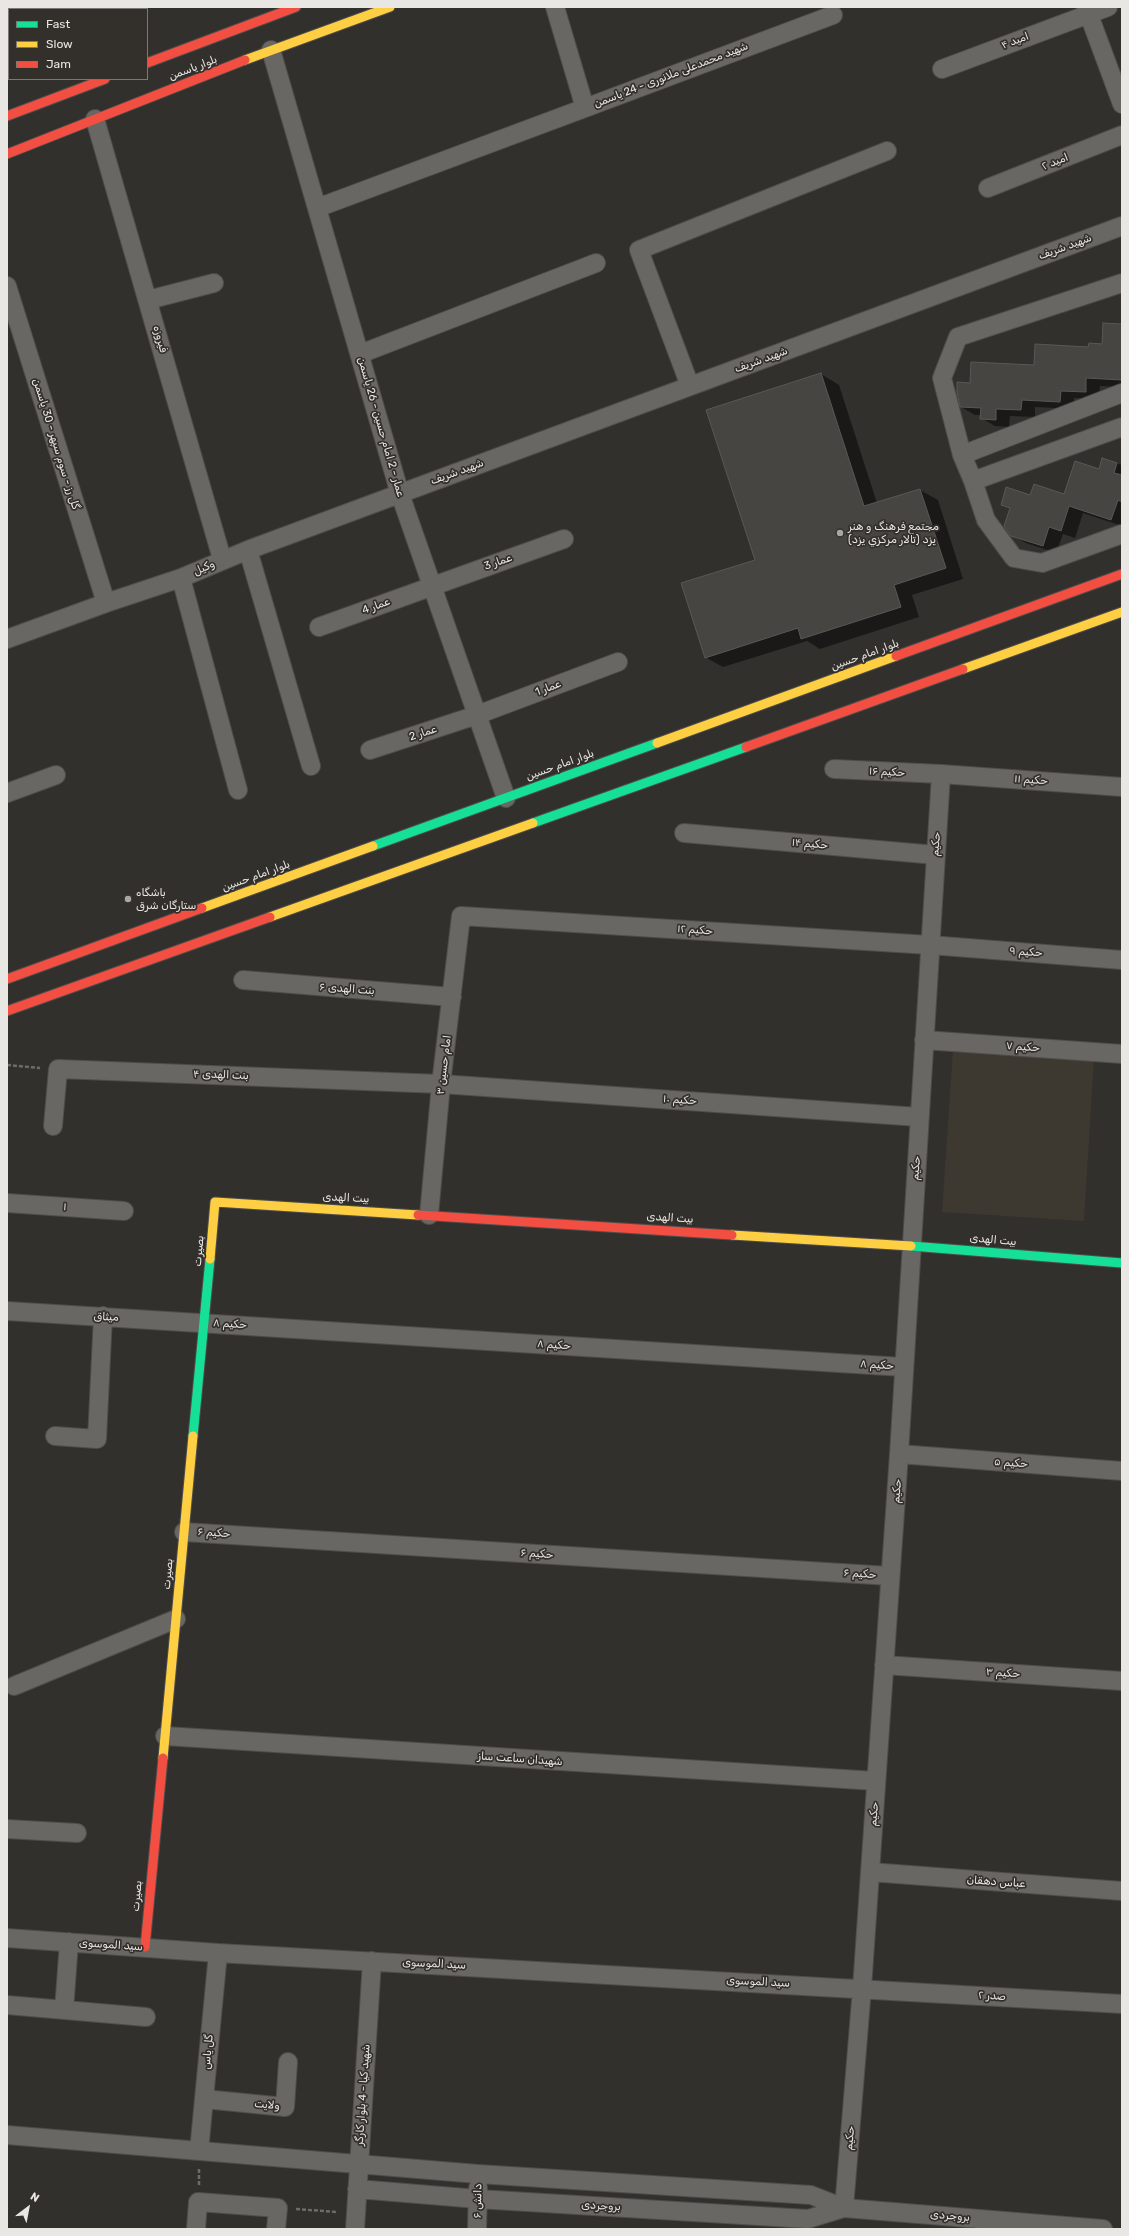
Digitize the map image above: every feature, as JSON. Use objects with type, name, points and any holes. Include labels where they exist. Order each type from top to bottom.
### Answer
[{"type":"main road","name":"بلوار یاسمن","points":[[7,154],[95,119],[264,29],[296,7]]},
{"type":"main road","name":"بلوار یاسمن","points":[[148,63],[264,29],[390,7]]},
{"type":"main road","points":[[7,116],[102,80]]},
{"type":"main road","name":"بلوار امام حسین","points":[[7,979],[160,928],[506,798],[1122,574]]},
{"type":"main road","points":[[7,1011],[169,949],[1122,612]]},
{"type":"main road","name":"بیت الهدی","points":[[215,1202],[911,1246],[1122,1263]]},
{"type":"main road","name":"بصیرت","points":[[145,1947],[215,1202]]},
{"type":"street","name":"شهید محمدعلی ملانوری - 24 یاسمن","points":[[556,7],[586,108],[832,15]]},
{"type":"street","name":"امید ۴","points":[[942,69],[1087,10],[1108,7]]},
{"type":"street","points":[[1087,10],[1122,104]]},
{"type":"street","name":"عمار - 2 امام حسین - 26 یاسمن","points":[[264,29],[400,494],[506,798]]},
{"type":"street","points":[[317,208],[586,108]]},
{"type":"street","name":"فیروزه","points":[[95,119],[222,560]]},
{"type":"street","name":"امید ۲","points":[[988,188],[1122,135]]},
{"type":"street","points":[[690,386],[639,250],[887,151]]},
{"type":"street","name":"شهید شریف","points":[[400,494],[1122,226]]},
{"type":"street","points":[[360,354],[596,263]]},
{"type":"street","points":[[148,300],[214,283]]},
{"type":"street","points":[[1122,283],[958,337],[942,378],[962,455],[973,481],[986,520],[1014,558],[1042,563],[1122,534]]},
{"type":"street","name":"گل رز - سوم سپهر - 30 یاسمن","points":[[7,286],[106,603]]},
{"type":"street","points":[[962,455],[1122,393]]},
{"type":"street","points":[[973,481],[1122,427]]},
{"type":"street","name":"وکیل","points":[[7,639],[106,603],[181,578],[248,550],[400,494]]},
{"type":"street","name":"عمار 3","points":[[432,585],[564,540]]},
{"type":"street","points":[[248,550],[311,766]]},
{"type":"street","points":[[181,578],[238,790]]},
{"type":"street","name":"عمار 4","points":[[319,627],[432,585]]},
{"type":"street","name":"عمار 1","points":[[477,715],[618,662]]},
{"type":"street","name":"عمار 2","points":[[370,750],[477,715]]},
{"type":"street","name":"حکیم ۱۶","points":[[834,769],[941,774]]},
{"type":"street","name":"حکیم ۱۱","points":[[941,774],[1122,787]]},
{"type":"street","name":"حکیم","points":[[844,2208],[862,1988],[899,1454],[903,1367],[941,774]]},
{"type":"street","points":[[7,793],[56,775]]},
{"type":"street","name":"حکیم ۱۴","points":[[684,833],[936,855]]},
{"type":"street","name":"حکیم ۱۲","points":[[461,916],[930,945]]},
{"type":"street","name":"امام حسین ۳","points":[[429,1215],[441,1084],[461,916]]},
{"type":"street","name":"حکیم ۹","points":[[930,945],[1122,960]]},
{"type":"street","name":"بنت الهدی ۶","points":[[242,980],[452,997]]},
{"type":"street","name":"حکیم ۷","points":[[924,1040],[1122,1054]]},
{"type":"street","points":[[53,1126],[58,1069]]},
{"type":"street","name":"بنت الهدی ۴","points":[[58,1069],[441,1084]]},
{"type":"street","name":"حکیم ۱۰","points":[[441,1084],[919,1117]]},
{"type":"street","name":"۱","points":[[7,1203],[124,1211]]},
{"type":"street","name":"میثاق","points":[[7,1311],[204,1322]]},
{"type":"street","points":[[56,1436],[97,1440],[103,1316]]},
{"type":"street","name":"حکیم ۸","points":[[204,1322],[903,1367]]},
{"type":"street","name":"حکیم ۵","points":[[899,1454],[1122,1471]]},
{"type":"street","name":"حکیم ۶","points":[[184,1532],[890,1576]]},
{"type":"street","points":[[14,1686],[176,1618]]},
{"type":"street","name":"حکیم ۳","points":[[884,1665],[1122,1681]]},
{"type":"street","name":"شهیدان ساعت ساز","points":[[165,1736],[876,1781]]},
{"type":"street","points":[[7,1829],[77,1833]]},
{"type":"street","name":"عباس دهقان","points":[[870,1872],[1122,1891]]},
{"type":"street","name":"سید الموسوی","points":[[7,1938],[218,1952],[862,1988]]},
{"type":"street","points":[[64,2010],[69,1942]]},
{"type":"street","name":"گل یاس","points":[[199,2152],[218,1952]]},
{"type":"street","name":"شهید کیا - 4 بلوار کارگر","points":[[355,2221],[372,1961]]},
{"type":"street","name":"صدر ۲","points":[[862,1988],[1122,2004]]},
{"type":"street","points":[[7,2005],[146,2017]]},
{"type":"street","name":"ولایت","points":[[204,2099],[285,2106],[288,2062]]},
{"type":"street","name":"بروجردی","points":[[7,2135],[478,2174],[811,2195],[844,2208],[1103,2229]]},
{"type":"street","name":"دانش ۶","points":[[477,2229],[478,2174]]},
{"type":"street","points":[[661,2210],[662,2185]]},
{"type":"street","name":"بروجردی","points":[[357,2189],[478,2199],[808,2219],[844,2208]]},
{"type":"street","points":[[196,2229],[198,2202],[278,2208],[276,2229]]},
{"type":"path","points":[[7,1065],[58,1069]]},
{"type":"path","points":[[198,2202],[199,2152]]},
{"type":"path","points":[[278,2208],[355,2221]]},
{"type":"shaded area","points":[[953,1050],[1094,1059],[1084,1221],[942,1212]]},
{"type":"building","points":[[1103,323],[1122,324],[1122,380],[1086,378],[1086,392],[1061,391],[1060,402],[1022,400],[1021,410],[996,409],[996,420],[980,419],[981,408],[960,407],[957,382],[970,383],[971,362],[1034,365],[1035,344],[1088,347],[1089,343],[1102,344]]},
{"type":"building","name":"مجتمع فرهنگ و هنر یزد (تالار مركزي یزد)","points":[[821,373],[864,506],[920,489],[946,568],[894,585],[901,607],[801,639],[798,628],[705,658],[681,583],[755,560],[706,410]]},
{"type":"building","points":[[1102,458],[1117,463],[1114,473],[1122,475],[1122,502],[1118,500],[1111,520],[1069,506],[1061,531],[1049,527],[1043,546],[1011,536],[1004,526],[1010,508],[1001,505],[1006,487],[1030,495],[1034,484],[1064,494],[1075,461],[1099,469]]},
{"type":"traffic: fast","points":[[373,846],[657,743]]},
{"type":"traffic: fast","points":[[533,823],[746,747]]},
{"type":"traffic: fast","points":[[911,1246],[1122,1263]]},
{"type":"traffic: fast","points":[[193,1436],[210,1259]]},
{"type":"traffic: slow","points":[[245,60],[390,7]]},
{"type":"traffic: slow","points":[[963,669],[1122,612]]},
{"type":"traffic: slow","points":[[657,743],[896,656]]},
{"type":"traffic: slow","points":[[270,917],[533,823]]},
{"type":"traffic: slow","points":[[202,908],[373,846]]},
{"type":"traffic: slow","points":[[210,1259],[215,1202],[418,1215]]},
{"type":"traffic: slow","points":[[732,1235],[911,1246]]},
{"type":"traffic: slow","points":[[163,1758],[193,1436]]},
{"type":"traffic: jam","points":[[148,63],[296,7]]},
{"type":"traffic: jam","points":[[7,154],[245,60]]},
{"type":"traffic: jam","points":[[7,116],[102,80]]},
{"type":"traffic: jam","points":[[896,656],[1122,574]]},
{"type":"traffic: jam","points":[[746,747],[963,669]]},
{"type":"traffic: jam","points":[[7,979],[202,908]]},
{"type":"traffic: jam","points":[[7,1011],[270,917]]},
{"type":"traffic: jam","points":[[418,1215],[732,1235]]},
{"type":"traffic: jam","points":[[145,1947],[163,1758]]},
{"type":"place","name":"مجتمع فرهنگ و هنر یزد (تالار مركزي یزد)","points":[[840,533]]},
{"type":"place","name":"باشگاه ستارگان شرق","points":[[128,899]]}]
